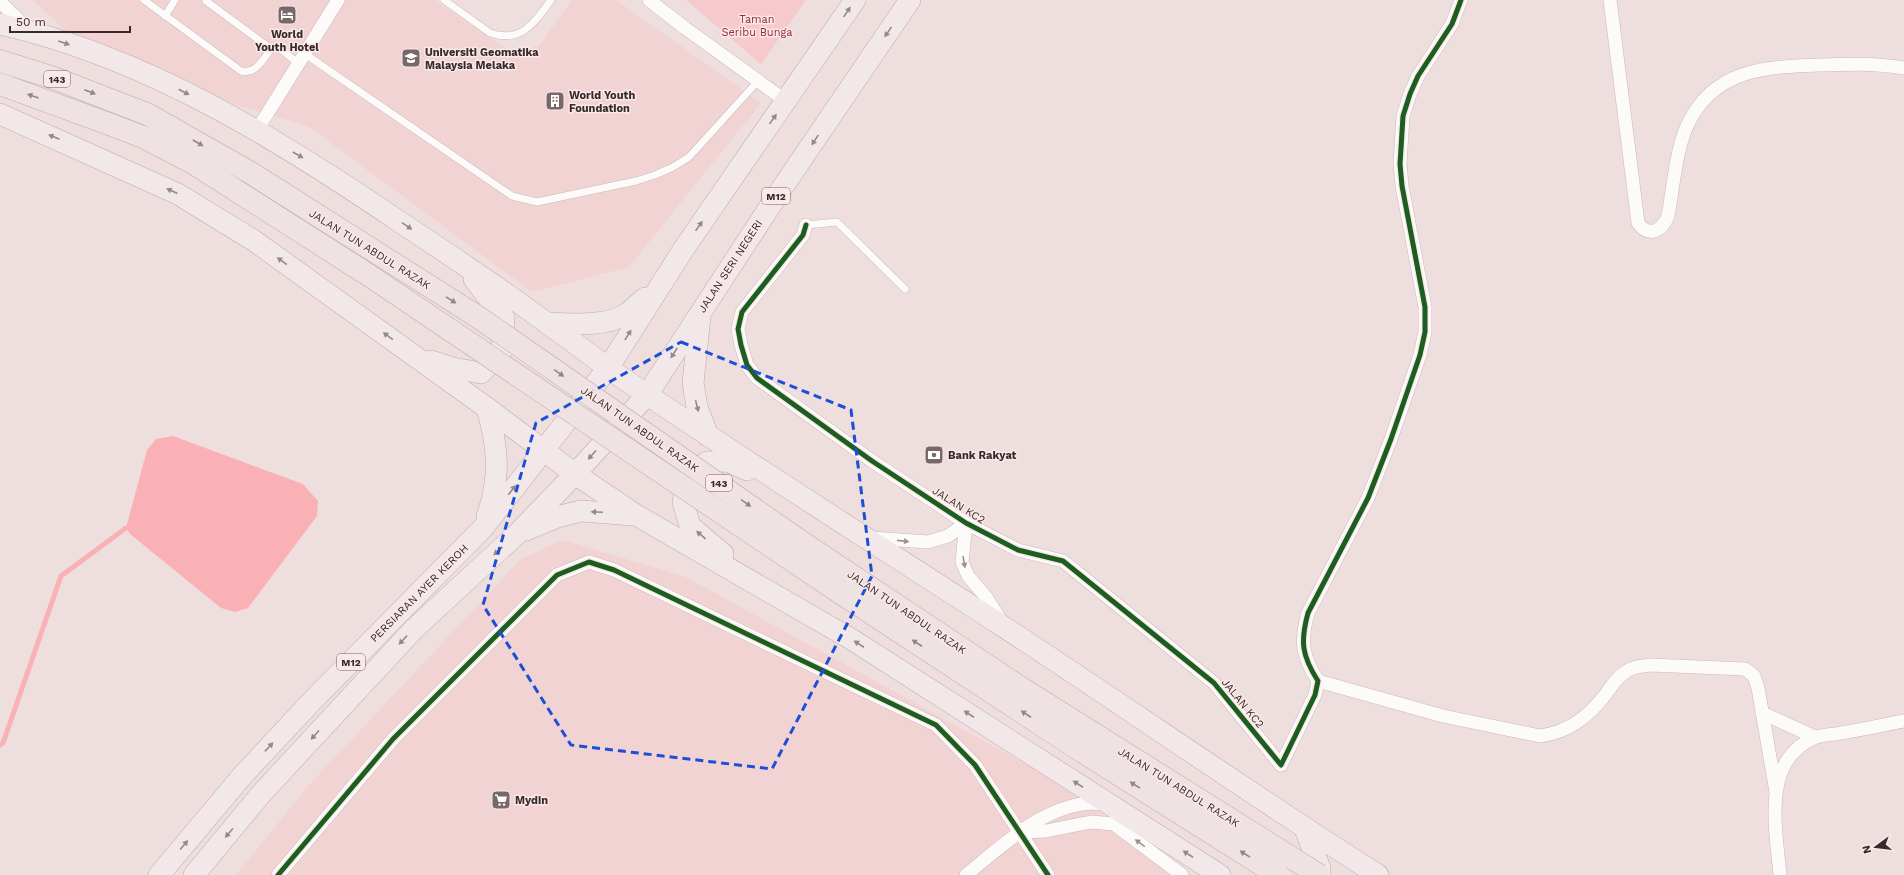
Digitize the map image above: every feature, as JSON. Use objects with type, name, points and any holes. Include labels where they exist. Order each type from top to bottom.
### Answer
[{"type":"highway","name":"JALAN TUN ABDUL RAZAK","points":[[0,61],[54,78],[147,114],[251,173],[478,317],[842,569],[1018,686],[1319,875]]},
{"type":"highway","name":"JALAN TUN ABDUL RAZAK","points":[[0,84],[143,137],[193,163],[370,276],[846,596],[1065,740],[1278,875]]},
{"type":"main road","name":"M12","points":[[544,449],[608,368],[657,288],[855,0]]},
{"type":"main road","name":"JALAN SERI NEGERI","points":[[647,395],[778,194],[910,0]]},
{"type":"main road","points":[[0,24],[31,31],[95,53],[172,86],[257,130],[321,168],[462,263],[608,368],[708,436],[1006,629],[1305,829],[1378,875]]},
{"type":"main road","points":[[0,114],[178,194],[254,240],[488,408],[575,474],[636,515],[851,638],[1220,875]]},
{"type":"main road","points":[[413,355],[453,368],[480,373],[502,351],[504,318],[462,263]]},
{"type":"main road","points":[[547,323],[580,324],[611,319],[625,314],[657,288]]},
{"type":"main road","points":[[701,311],[693,383],[697,407],[708,436]]},
{"type":"main road","name":"M12","points":[[575,474],[647,395]]},
{"type":"main road","points":[[483,528],[493,499],[497,469],[496,438],[488,408]]},
{"type":"main road","name":"PERSIARAN AYER KEROH","points":[[159,875],[254,764],[313,700],[483,528],[544,449]]},
{"type":"main road","points":[[763,588],[690,526],[683,502],[688,478],[707,462],[728,461],[805,499]]},
{"type":"main road","name":"PERSIARAN AYER KEROH","points":[[194,875],[261,794],[414,629],[518,533],[575,474]]},
{"type":"main road","points":[[518,533],[557,517],[581,511],[636,515]]},
{"type":"main road","points":[[1305,829],[1320,868],[1319,875]]},
{"type":"street","points":[[257,130],[338,0]]},
{"type":"street","points":[[649,0],[685,28],[786,100]]},
{"type":"street","points":[[1461,0],[1452,24],[1415,82],[1403,116],[1400,164],[1402,186],[1421,280],[1425,307],[1425,332],[1413,377],[1368,498],[1308,613],[1302,633],[1303,652],[1309,667],[1318,681],[1416,707],[1443,716],[1528,735],[1554,734],[1567,729],[1593,710],[1624,673],[1639,666],[1651,665],[1745,669],[1754,676],[1758,688],[1776,792]]},
{"type":"street","points":[[1610,0],[1638,223],[1642,229],[1650,232],[1658,230],[1664,224],[1668,216],[1681,146],[1687,127],[1698,108],[1710,94],[1722,84],[1740,75],[1773,67],[1861,64],[1904,68]]},
{"type":"street","points":[[0,2],[31,31]]},
{"type":"street","name":"JALAN KC2","points":[[806,225],[803,235],[742,312],[738,329],[747,365],[757,378],[872,461],[966,523],[1018,550],[1063,561],[1214,683],[1281,765],[1316,695],[1318,681]]},
{"type":"street","points":[[865,538],[928,542],[948,536],[966,523]]},
{"type":"street","points":[[966,523],[962,562],[968,576],[986,597],[1006,629]]},
{"type":"street","points":[[278,875],[398,733],[557,575],[589,562],[614,570],[936,725],[975,766],[1048,875]]},
{"type":"street","points":[[1762,713],[1815,737]]},
{"type":"street","points":[[1780,875],[1774,809],[1779,776],[1785,763],[1802,744],[1815,737],[1904,721]]},
{"type":"street","points":[[966,875],[1020,832],[1044,818],[1076,805],[1094,802],[1113,806]]},
{"type":"street","points":[[1020,832],[1046,831],[1091,822],[1114,824],[1182,875]]},
{"type":"lane","points":[[144,0],[241,71],[247,72],[256,69],[271,49],[278,47],[302,59],[512,196],[537,202],[636,181],[673,167],[689,157],[759,80]]},
{"type":"lane","points":[[165,16],[175,0]]},
{"type":"lane","points":[[444,0],[490,33],[499,36],[521,32],[532,25],[551,0]]},
{"type":"lane","points":[[206,1],[271,49]]},
{"type":"lane","points":[[806,225],[837,222],[905,289]]},
{"type":"highlighted area","points":[[681,342],[851,410],[872,576],[772,769],[571,745],[483,605],[536,423]]},
{"type":"shaded area","points":[[33,0],[434,0],[511,52],[539,46],[572,0],[616,0],[761,103],[629,267],[532,292],[308,126],[239,106],[69,34]]},
{"type":"shaded area","points":[[173,436],[303,484],[318,501],[317,516],[248,608],[235,612],[221,608],[130,534],[126,528],[147,450],[156,439]]},
{"type":"shaded area","points":[[563,540],[686,577],[1031,767],[1192,875],[236,875],[310,784],[521,559]]},
{"type":"green space","name":"Taman Seribu Bunga","points":[[686,0],[806,0],[761,64]]},
{"type":"waterway","points":[[0,745],[3,743],[61,576],[126,528]]},
{"type":"cycle path","points":[[806,225],[803,235],[742,312],[738,329],[741,345],[747,365],[757,378],[872,461],[966,523],[1018,550],[1063,561],[1214,683],[1281,765],[1315,695],[1318,681],[1309,664],[1304,648],[1303,641],[1305,623],[1308,613],[1368,498],[1391,439],[1420,355],[1425,332],[1425,307],[1402,186],[1400,164],[1403,116],[1418,76],[1452,24],[1461,0]]},
{"type":"cycle path","points":[[278,875],[393,739],[557,575],[589,562],[614,570],[936,725],[975,765],[1048,875]]},
{"type":"place","name":"World Youth Hotel","points":[[287,15]]},
{"type":"place","name":"Universiti Geomatika Malaysia Melaka","points":[[411,58]]},
{"type":"place","name":"World Youth Foundation","points":[[555,101]]},
{"type":"place","name":"Bank Rakyat","points":[[934,455]]},
{"type":"place","name":"Mydin","points":[[501,800]]}]
